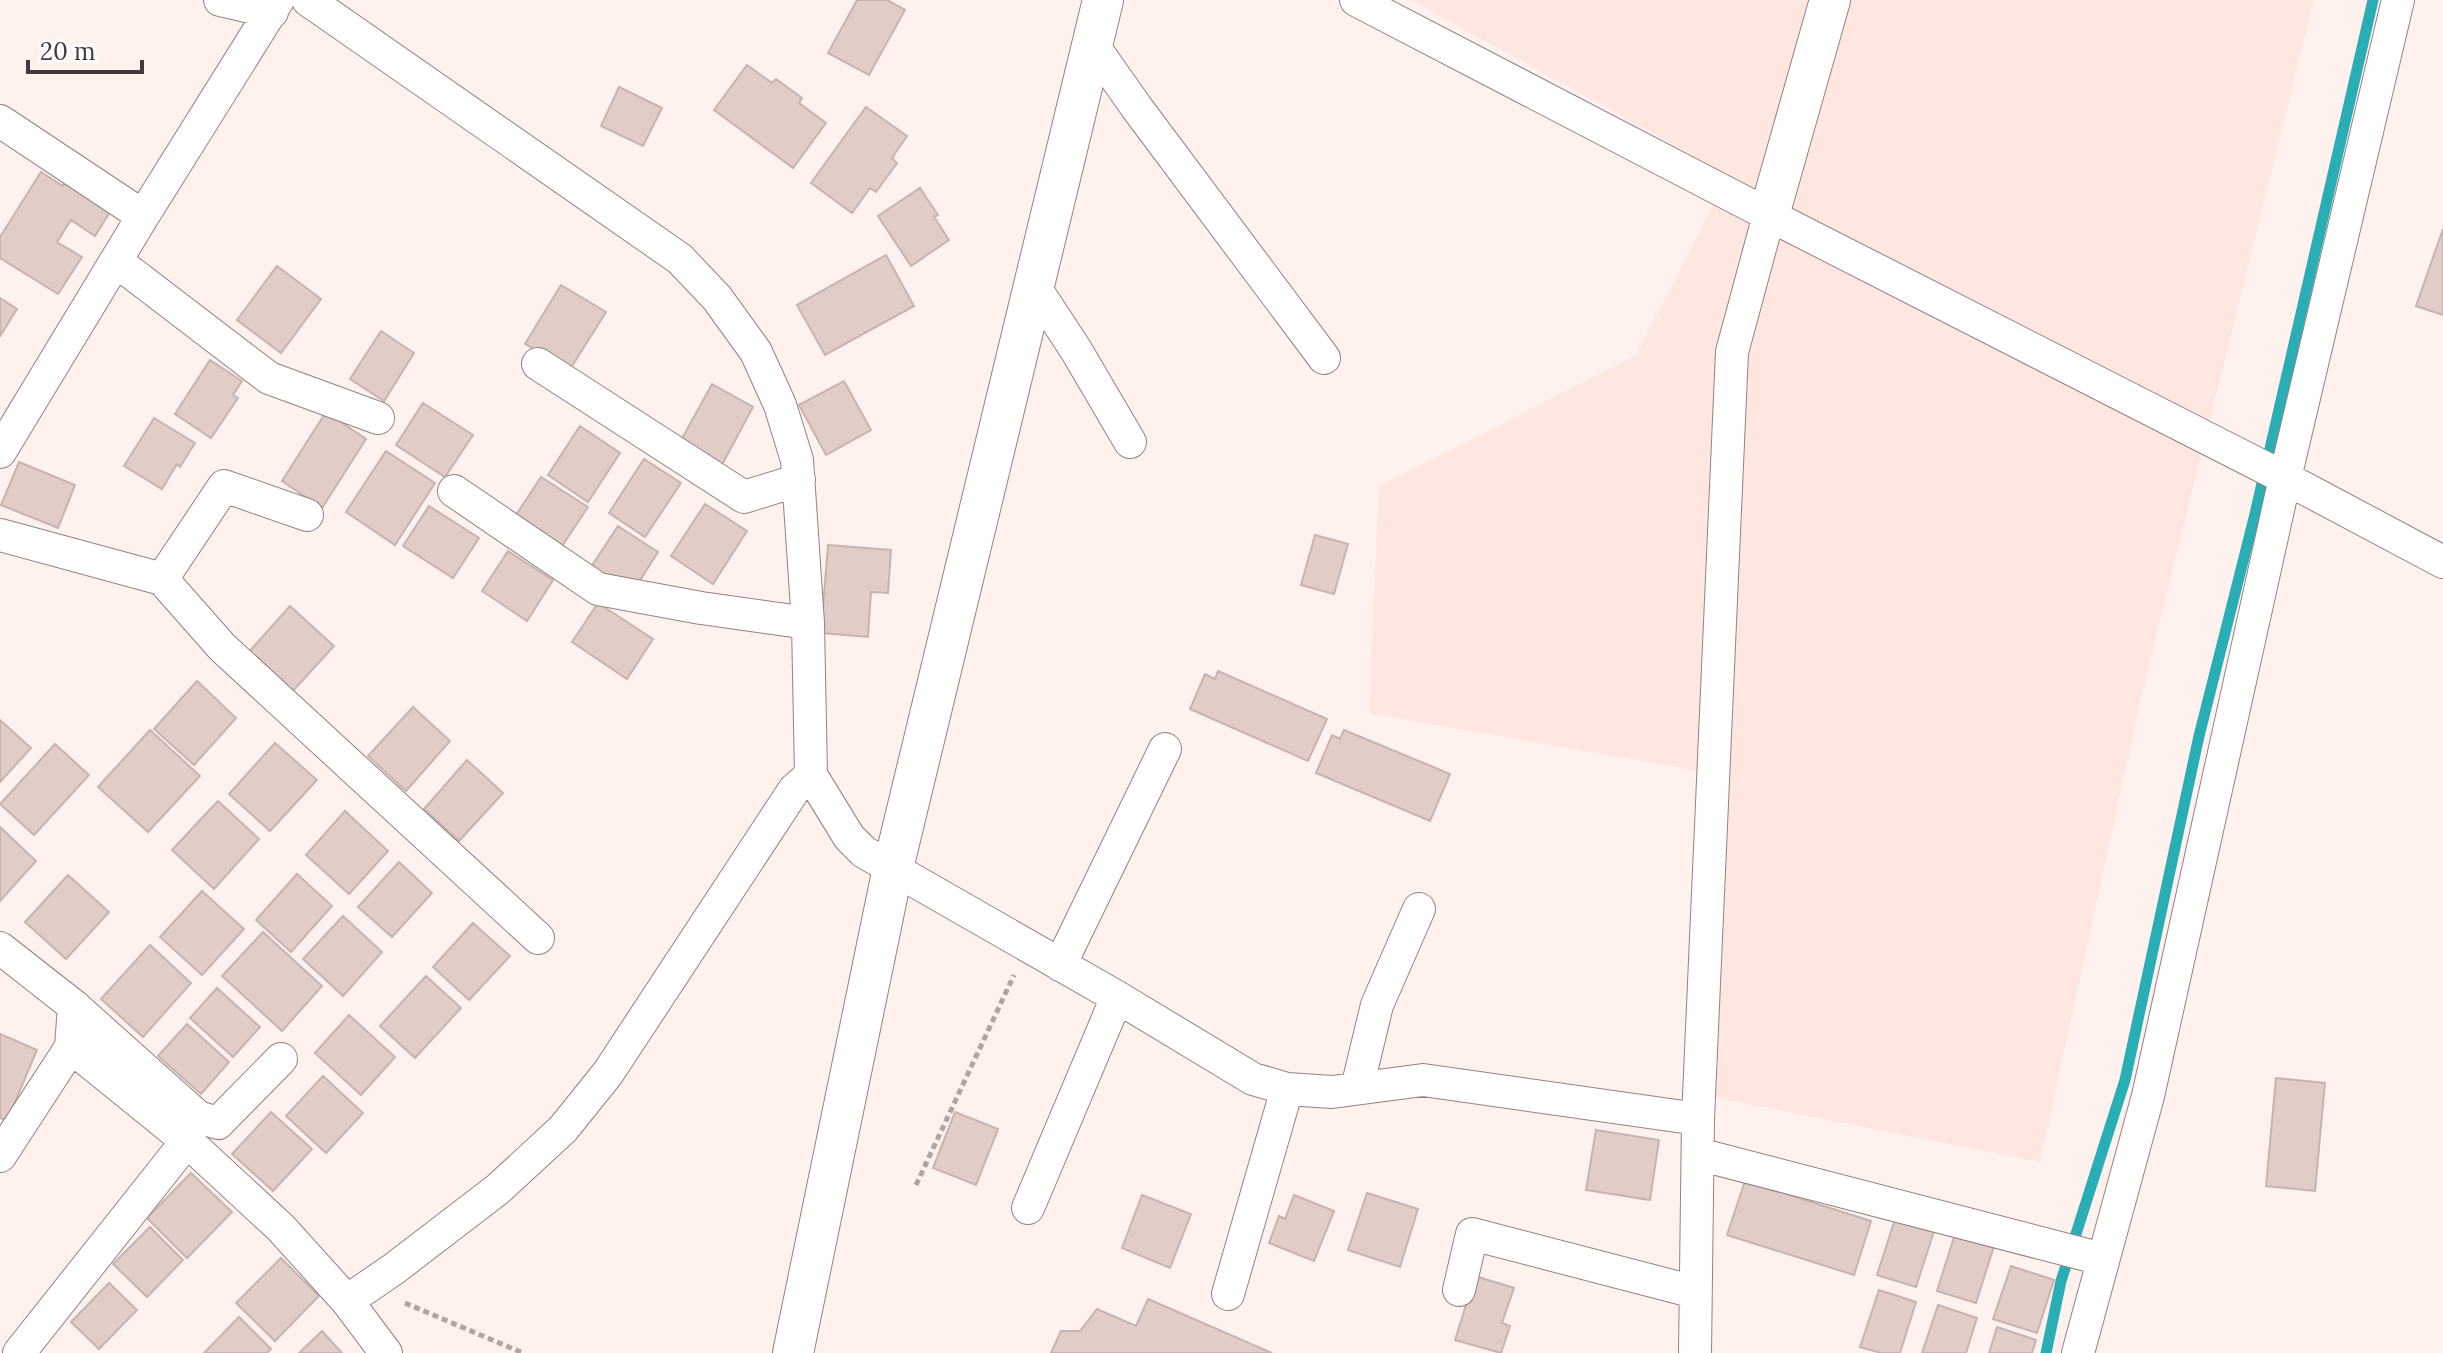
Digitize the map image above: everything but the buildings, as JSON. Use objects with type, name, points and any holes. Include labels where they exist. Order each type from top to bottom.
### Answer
[{"type":"street","points":[[0,452],[275,6],[220,0]]},
{"type":"street","points":[[308,0],[680,259],[717,298],[756,352],[780,405],[797,460],[808,623],[811,775],[849,837],[864,852],[1253,1079],[1287,1089],[1332,1092],[1423,1080],[1698,1119]]},
{"type":"street","points":[[793,1353],[893,868],[1103,0]]},
{"type":"street","points":[[1356,0],[2443,562]]},
{"type":"street","points":[[1695,1353],[1698,1119],[1732,352],[1830,0]]},
{"type":"street","points":[[2078,1353],[2148,1096],[2282,477],[2398,0]]},
{"type":"street","points":[[1092,44],[1324,358]]},
{"type":"street","points":[[0,121],[143,216]]},
{"type":"street","points":[[116,261],[269,378],[378,418]]},
{"type":"street","points":[[1034,286],[1130,442]]},
{"type":"street","points":[[538,364],[744,497],[799,480]]},
{"type":"street","points":[[162,579],[224,486],[307,515]]},
{"type":"street","points":[[454,491],[598,589],[808,623]]},
{"type":"street","points":[[0,535],[162,579],[222,647],[538,938]]},
{"type":"street","points":[[1060,965],[1165,749]]},
{"type":"street","points":[[357,1294],[498,1189],[563,1129],[608,1073],[794,790],[811,775]]},
{"type":"street","points":[[1357,1088],[1377,1005],[1419,909]]},
{"type":"street","points":[[0,948],[74,1006],[198,1117],[218,1123],[281,1059]]},
{"type":"street","points":[[1028,1208],[1117,997]]},
{"type":"street","points":[[3,1147],[71,1047],[74,1006]]},
{"type":"street","points":[[71,1047],[187,1141],[357,1294],[386,1353]]},
{"type":"street","points":[[1228,1294],[1287,1089]]},
{"type":"street","points":[[19,1353],[187,1141]]},
{"type":"street","points":[[1698,1154],[2102,1259]]},
{"type":"street","points":[[1459,1290],[1472,1234],[1695,1292]]},
{"type":"path","points":[[916,1185],[1028,946]]},
{"type":"path","points":[[357,1294],[523,1353]]},
{"type":"shaded area","points":[[1411,0],[2314,0],[2142,693],[2040,1162],[1708,1096],[1723,775],[1369,713],[1379,486],[1636,356],[1729,175]]},
{"type":"waterway","points":[[2046,1353],[2061,1281],[2125,1080],[2199,736],[2255,514],[2373,0]]}]
